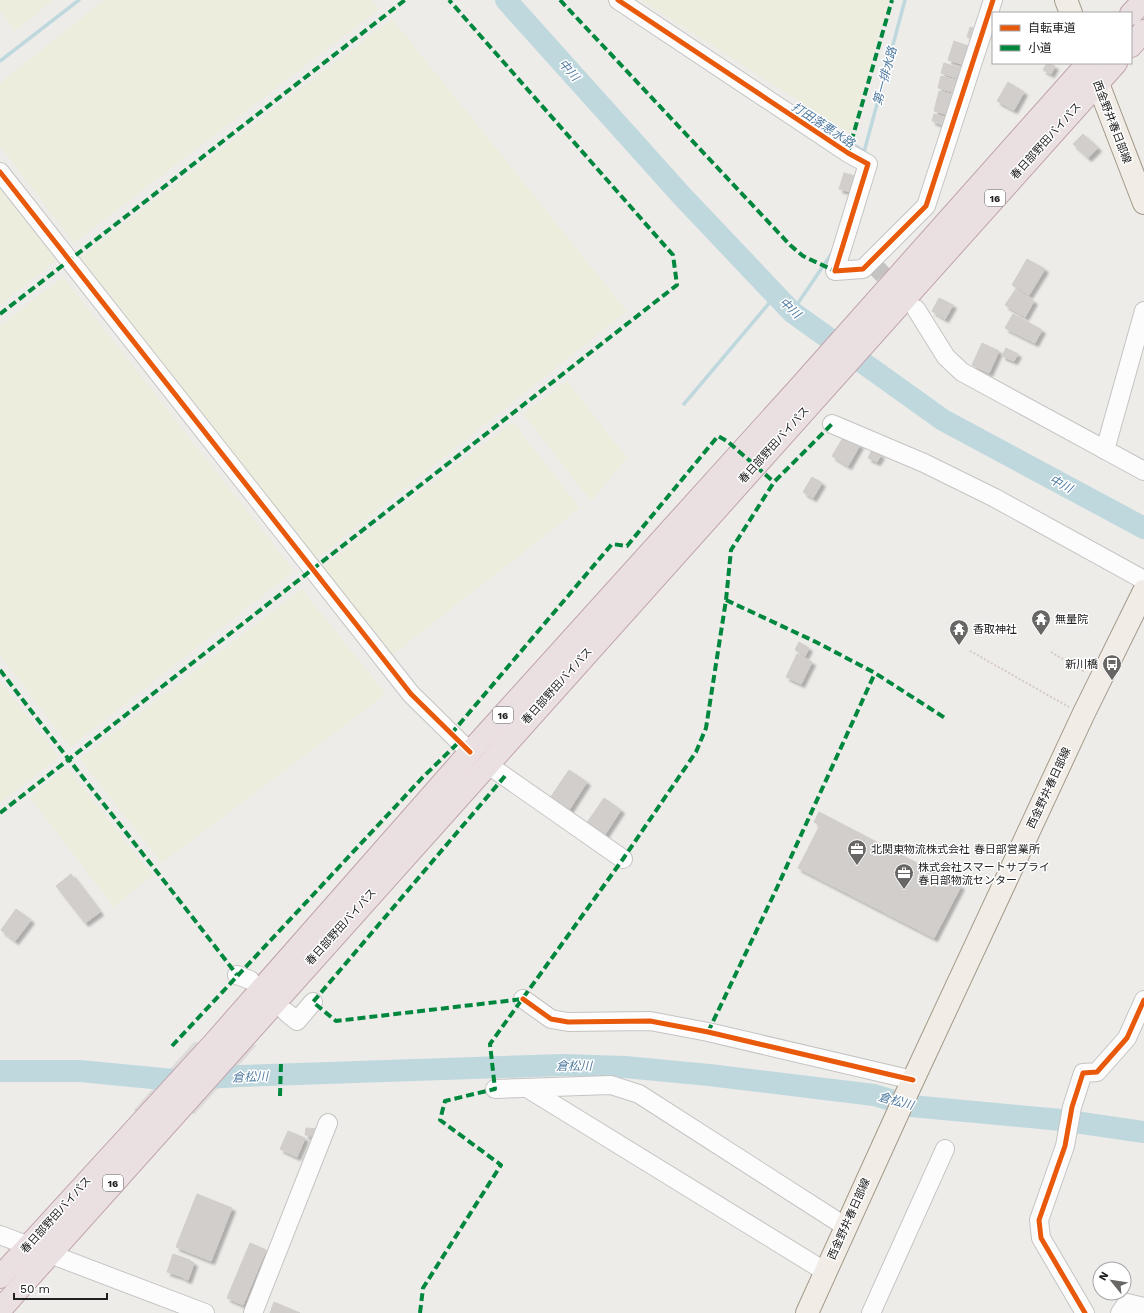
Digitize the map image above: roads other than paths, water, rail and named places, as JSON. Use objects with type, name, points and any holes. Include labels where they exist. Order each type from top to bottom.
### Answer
[{"type":"highway","points":[[1132,13],[1144,0]]},
{"type":"highway","points":[[1132,45],[1144,31]]},
{"type":"highway","name":"春日部野田バイパス","points":[[0,1277],[478,758],[804,397],[885,306],[1088,64]]},
{"type":"highway","name":"春日部野田バイパス","points":[[885,306],[1115,64]]},
{"type":"highway","name":"春日部野田バイパス","points":[[0,1310],[237,1044],[478,758]]},
{"type":"main road","points":[[1066,0],[1071,12]]},
{"type":"main road","name":"西金野井春日部線","points":[[1089,64],[1144,203]]},
{"type":"main road","name":"西金野井春日部線","points":[[807,1313],[909,1088],[1083,715],[1144,591]]},
{"type":"street","points":[[618,0],[848,153],[868,164],[835,271],[863,269],[926,206],[993,0]]},
{"type":"street","points":[[0,172],[411,694],[478,758],[623,859]]},
{"type":"street","points":[[916,309],[946,357],[962,372],[1144,471]]},
{"type":"street","points":[[1106,450],[1144,312]]},
{"type":"street","points":[[832,424],[924,463],[995,498],[1144,580]]},
{"type":"street","points":[[523,999],[551,1019],[568,1022],[650,1021],[708,1032],[909,1088]]},
{"type":"street","points":[[1085,1313],[1041,1238],[1039,1220],[1065,1146],[1072,1107],[1083,1073],[1097,1072],[1127,1038],[1144,1000]]},
{"type":"street","points":[[286,1012],[297,1021],[313,1002]]},
{"type":"street","points":[[495,1089],[611,1085],[639,1094],[846,1227]]},
{"type":"street","points":[[527,1088],[826,1272]]},
{"type":"street","points":[[253,1313],[328,1123]]},
{"type":"street","points":[[871,1313],[946,1149]]},
{"type":"street","points":[[0,1235],[205,1313]]},
{"type":"street","points":[[1120,1313],[1127,1303],[1144,1307]]},
{"type":"waterway","points":[[0,61],[79,0]]},
{"type":"waterway","name":"中川","points":[[506,0],[682,196],[792,312],[943,420],[1144,528]]},
{"type":"waterway","name":"第一排水路","points":[[863,156],[905,0]]},
{"type":"waterway","name":"打田落悪水路","points":[[798,109],[865,152]]},
{"type":"waterway","name":"打田落悪水路","points":[[792,312],[832,253]]},
{"type":"waterway","points":[[684,404],[776,295]]},
{"type":"waterway","name":"倉松川","points":[[0,1071],[80,1071],[173,1080],[240,1076],[563,1065],[625,1067],[709,1075],[874,1095],[911,1106],[1061,1120],[1144,1132]]},
{"type":"tunnel","points":[[871,262],[901,294]]},
{"type":"place","name":"無量院","points":[[1041,636]]},
{"type":"place","name":"香取神社","points":[[959,646]]},
{"type":"place","name":"新川橋","points":[[1112,681]]},
{"type":"place","name":"北関東物流株式会社 春日部営業所","points":[[857,866]]},
{"type":"place","name":"株式会社スマートサプライ 春日部物流センター","points":[[904,890]]}]
